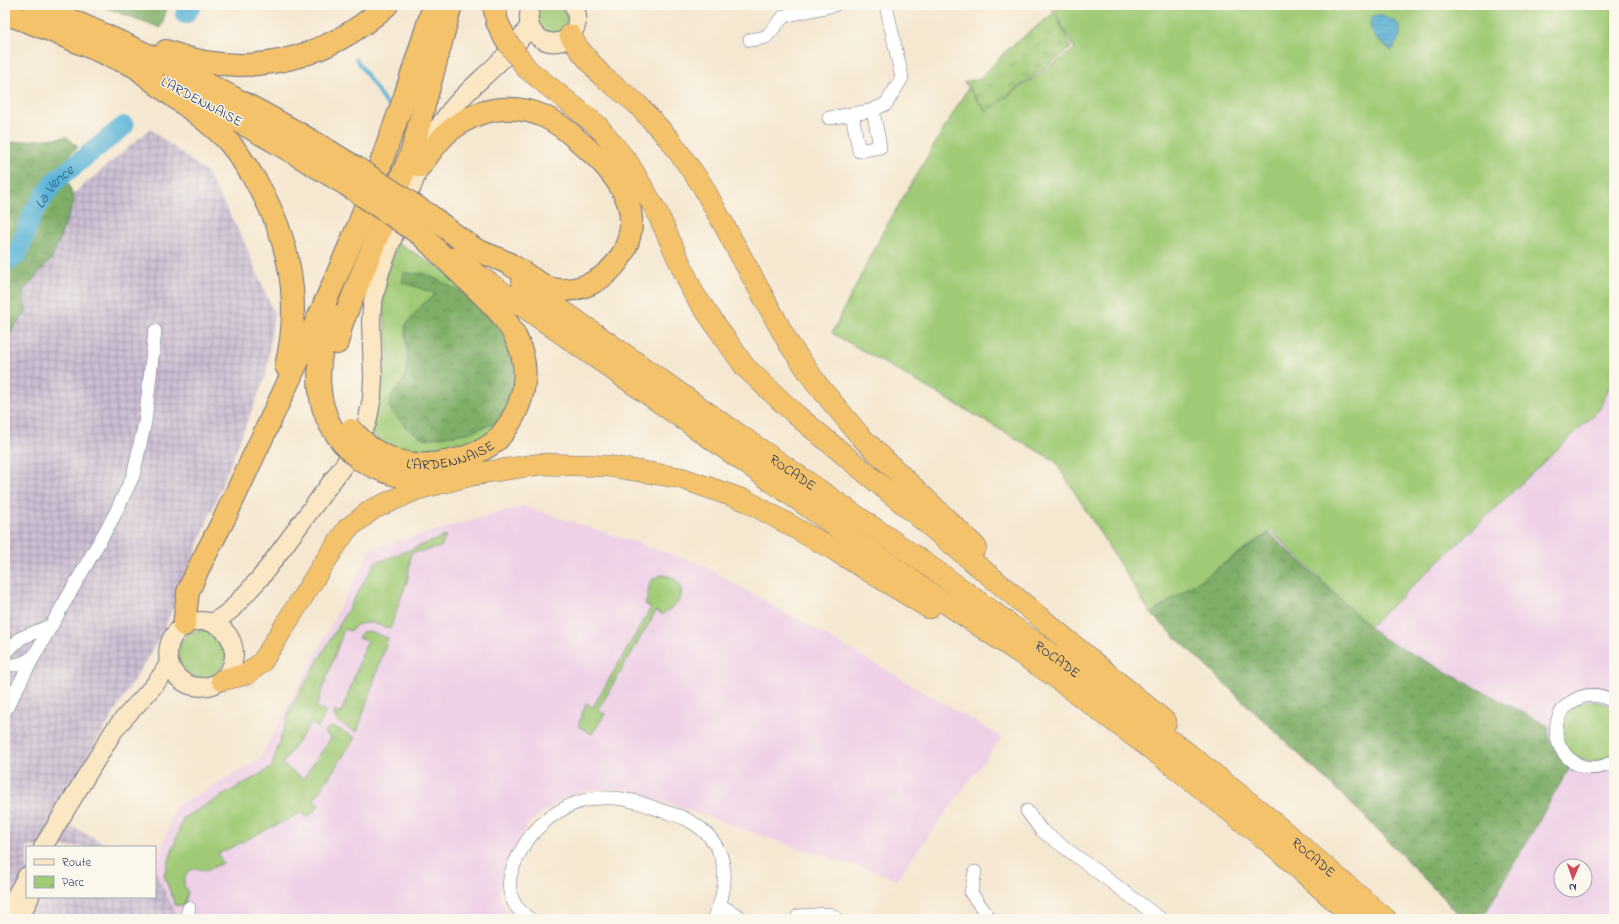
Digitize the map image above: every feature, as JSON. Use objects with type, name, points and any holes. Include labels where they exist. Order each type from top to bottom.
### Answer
[{"type":"highway","name":"L'ARDENNAISE","points":[[35,5],[101,33],[225,92],[291,128],[351,176],[425,225],[476,249],[497,257],[551,289],[570,291],[592,284],[614,268],[627,241],[631,218],[624,192],[606,165],[567,131],[544,116],[519,109],[494,109],[468,118],[451,129],[420,166]]},
{"type":"highway","name":"L'ARDENNAISE","points":[[101,33],[131,37],[187,59],[216,64],[250,65],[282,61],[314,51],[344,37],[373,18],[387,5]]},
{"type":"highway","points":[[184,625],[186,603],[191,586],[320,314],[359,224],[406,96],[434,5]]},
{"type":"highway","points":[[439,5],[422,77],[392,168],[360,249],[335,302],[325,334],[319,366],[321,392],[327,418],[388,474],[406,478],[428,479],[542,464],[608,466],[681,478],[747,501],[836,551],[986,643],[1052,675]]},
{"type":"highway","points":[[346,436],[332,380],[334,354],[342,323],[412,151],[451,5]]},
{"type":"highway","points":[[494,5],[497,22],[506,40],[527,69],[597,124],[629,164],[657,212],[694,294],[745,367],[795,414],[1149,707],[1238,783],[1265,815]]},
{"type":"highway","name":"L'ARDENNAISE","points":[[5,13],[135,66],[351,176]]},
{"type":"highway","points":[[570,35],[579,49],[602,76],[636,103],[670,140],[702,185],[789,344],[817,384],[861,437],[932,507],[1149,707]]},
{"type":"highway","points":[[135,66],[156,85],[213,126],[226,139],[256,181],[279,228],[290,270],[294,306],[292,341],[284,374],[264,433]]},
{"type":"highway","name":"L'ARDENNAISE","points":[[364,453],[400,462],[424,464],[447,462],[473,454],[496,440],[513,420],[523,394],[526,375],[522,353],[512,329],[492,303],[425,225]]},
{"type":"highway","points":[[425,225],[929,592],[1052,675],[1167,762],[1277,849],[1355,919]]},
{"type":"highway","name":"ROCADE","points":[[476,249],[715,418],[942,575],[1185,751],[1265,815],[1386,919]]},
{"type":"highway","points":[[222,680],[247,674],[262,662],[347,529],[373,509],[418,489],[480,473]]},
{"type":"highway","points":[[1277,849],[1337,919]]},
{"type":"main road","points":[[532,5],[528,18],[529,26],[532,32],[544,41]]},
{"type":"main road","points":[[480,80],[526,50],[544,41],[558,42],[570,35],[577,22],[575,6]]},
{"type":"main road","points":[[213,623],[231,610],[250,592],[344,465],[366,423],[372,398],[371,322],[380,272],[420,166],[432,140],[446,116],[469,89],[517,44],[529,26]]},
{"type":"main road","points":[[231,639],[233,627],[250,592]]},
{"type":"main road","points":[[146,696],[175,686],[188,684],[206,687],[222,680],[230,671],[234,661],[234,649],[231,639],[226,632],[213,623],[198,621],[184,625],[177,631],[170,642],[168,655],[169,663],[173,672],[188,684]]},
{"type":"main road","points":[[44,846],[123,718],[146,696],[169,663]]},
{"type":"main road","points":[[55,846],[89,773]]},
{"type":"main road","points":[[5,915],[26,878]]},
{"type":"main road","points":[[19,919],[30,898]]},
{"type":"street","points":[[750,40],[766,36],[784,16],[835,5]]},
{"type":"street","points":[[829,118],[873,110],[886,104],[902,78],[886,5]]},
{"type":"street","points":[[852,114],[859,151],[880,147],[873,110]]},
{"type":"street","points":[[5,712],[34,656],[114,516],[135,472],[145,422],[155,331]]},
{"type":"street","points":[[5,653],[21,638],[31,632],[52,625]]},
{"type":"street","points":[[5,637],[21,638]]},
{"type":"street","points":[[5,664],[14,666],[23,664],[34,656]]},
{"type":"street","points":[[5,686],[5,691]]},
{"type":"street","points":[[1614,702],[1596,695],[1584,696],[1573,701],[1564,709],[1558,719],[1556,731],[1558,743],[1563,754],[1572,762],[1583,767],[1595,768],[1607,766],[1614,761]]},
{"type":"street","points":[[530,919],[520,913],[513,904],[510,890],[511,874],[525,841],[539,824],[557,812],[578,802],[594,799],[627,800],[686,819],[706,833],[720,853],[726,874],[720,905],[713,919]]},
{"type":"street","points":[[1027,811],[1041,830],[1161,919]]},
{"type":"street","points":[[975,872],[971,893],[990,919]]},
{"type":"street","points":[[720,905],[743,919]]},
{"type":"street","points":[[798,916],[815,917],[829,914],[838,919]]},
{"type":"shaded area","points":[[150,129],[207,173],[242,237],[274,313],[266,375],[164,630],[52,816],[109,846],[26,846],[26,898],[156,898],[156,873],[176,914],[175,919],[5,919],[5,296],[41,221]]},
{"type":"shaded area","points":[[1614,376],[1614,919],[1463,919],[1360,812],[1151,614],[1271,531],[1369,627],[1599,410]]},
{"type":"shaded area","points":[[523,506],[701,564],[1002,737],[896,880],[880,873],[786,844],[646,796],[620,789],[599,789],[584,791],[564,799],[543,812],[528,824],[504,868],[499,894],[510,919],[175,919],[176,914],[156,873],[156,868],[175,807],[260,759],[371,549]]},
{"type":"green space","points":[[552,4],[563,8],[567,19],[563,30],[552,34],[541,30],[537,19],[541,8]]},
{"type":"green space","points":[[98,5],[168,5],[161,28]]},
{"type":"green space","points":[[1050,5],[1614,5],[1614,376],[1599,410],[1369,627],[1271,531],[1151,614],[1055,461],[832,333],[884,230],[968,88],[986,111],[1075,49]]},
{"type":"green space","points":[[1055,12],[1071,48],[986,111],[964,82],[980,79],[1008,49]]},
{"type":"green space","points":[[67,137],[78,147],[70,155],[68,181],[74,201],[52,258],[23,291],[26,313],[5,338],[5,143]]},
{"type":"green space","points":[[398,243],[451,275],[467,291],[502,421],[479,442],[466,449],[436,455],[421,455],[392,447],[367,431],[388,357],[383,306],[386,276]]},
{"type":"green space","points":[[404,273],[426,274],[458,290],[467,291],[505,335],[514,364],[515,392],[502,421],[467,433],[424,439],[405,426],[389,408],[392,395],[404,380],[408,357],[405,326],[422,305],[436,294],[402,282]]},
{"type":"green space","points":[[1269,533],[1382,638],[1548,726],[1550,739],[1554,749],[1570,767],[1482,919],[1463,919],[1363,815],[1151,614]]},
{"type":"green space","points":[[446,536],[441,547],[411,553],[408,578],[390,629],[370,622],[356,625],[351,631],[344,629],[316,708],[326,711],[318,728],[311,723],[282,764],[303,779],[331,738],[324,733],[327,729],[335,727],[355,738],[313,801],[319,805],[313,813],[306,818],[302,812],[218,854],[223,863],[205,871],[196,868],[189,871],[184,882],[188,892],[184,906],[175,905],[164,875],[183,818],[271,768],[291,707],[375,563]]},
{"type":"green space","points":[[663,575],[673,578],[679,584],[681,588],[681,597],[673,607],[663,615],[656,611],[598,710],[605,714],[592,734],[578,726],[586,703],[593,707],[651,608],[645,604],[650,583],[653,579]]},
{"type":"green space","points":[[202,630],[211,632],[219,637],[224,645],[226,654],[224,663],[219,671],[211,676],[202,678],[193,676],[185,671],[180,663],[178,654],[180,645],[185,637],[193,632]]},
{"type":"green space","points":[[368,631],[388,638],[357,732],[337,722],[333,711],[341,714],[367,641],[358,638],[362,632]]},
{"type":"green space","points":[[1588,700],[1609,705],[1614,710],[1614,753],[1610,757],[1592,763],[1573,757],[1561,739],[1563,718],[1569,709]]},
{"type":"water","points":[[1378,15],[1395,21],[1400,27],[1400,35],[1392,51],[1375,36],[1370,27],[1373,16]]},
{"type":"waterway","name":"La Vence","points":[[185,14],[192,5]]},
{"type":"waterway","points":[[356,59],[388,106]]},
{"type":"waterway","name":"La Vence","points":[[5,262],[17,255],[33,213],[55,181],[124,126]]}]
